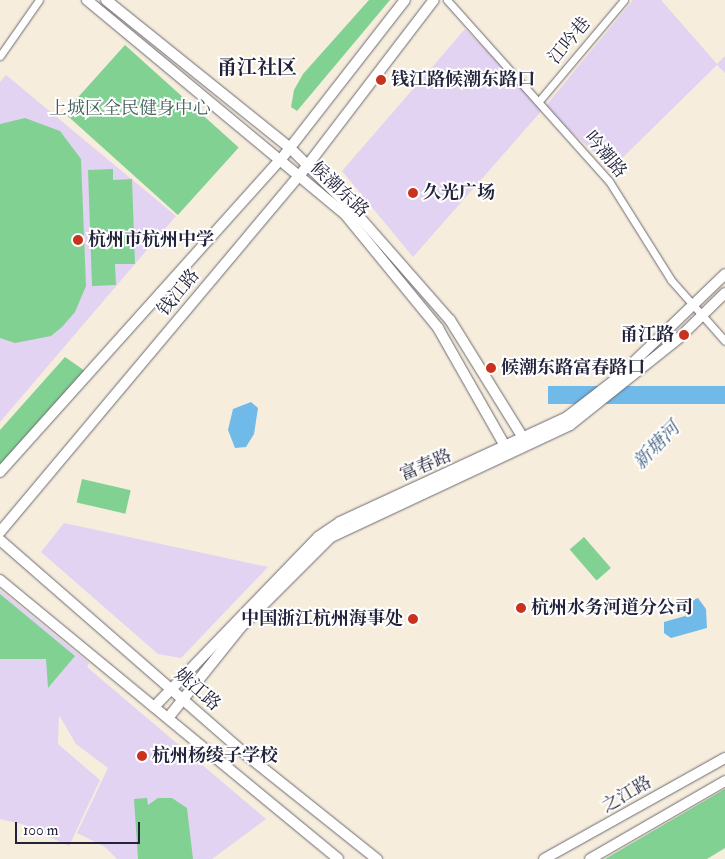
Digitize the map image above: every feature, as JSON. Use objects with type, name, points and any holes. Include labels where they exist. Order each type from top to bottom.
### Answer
[{"type":"street","points":[[0,56],[39,0]]},
{"type":"street","name":"候潮东路","points":[[87,0],[282,158],[344,213],[417,300],[508,451]]},
{"type":"street","name":"候潮东路","points":[[106,0],[289,147],[308,165],[450,320],[523,436],[527,447]]},
{"type":"street","name":"钱江路","points":[[0,472],[282,158],[405,0]]},
{"type":"street","name":"钱江路","points":[[0,532],[300,175],[434,0]]},
{"type":"street","name":"吟潮路","points":[[447,0],[609,181],[670,280],[725,341]]},
{"type":"street","name":"江吟巷","points":[[538,101],[624,0]]},
{"type":"street","name":"富春路","points":[[168,718],[240,628],[332,537],[508,451],[523,436],[567,417],[694,305],[725,274]]},
{"type":"street","name":"富春路","points":[[154,707],[318,537],[384,501],[508,451],[527,447],[570,424],[702,315],[725,293]]},
{"type":"street","name":"姚江路","points":[[0,540],[183,700],[377,859]]},
{"type":"street","points":[[0,580],[338,859]]},
{"type":"street","name":"之江路","points":[[544,859],[725,758]]},
{"type":"street","points":[[590,859],[725,781]]},
{"type":"shaded area","points":[[633,0],[661,0],[717,64],[725,56],[725,73],[717,65],[612,168],[544,108]]},
{"type":"shaded area","name":"久光广场","points":[[465,29],[544,108],[413,257],[342,171]]},
{"type":"shaded area","name":"杭州市杭州中学","points":[[6,75],[176,216],[0,422],[0,82]]},
{"type":"shaded area","points":[[64,523],[268,567],[181,658],[158,654],[41,552]]},
{"type":"shaded area","points":[[0,590],[89,663],[87,667],[266,819],[212,859],[117,859],[105,847],[77,833],[108,768],[76,744],[59,715],[58,744],[100,780],[69,846],[22,824],[0,819]]},
{"type":"green space","points":[[369,0],[390,0],[297,111],[291,107],[294,90],[303,74]]},
{"type":"green space","name":"上城区全民健身中心","points":[[125,45],[239,147],[178,215],[64,113]]},
{"type":"green space","points":[[25,118],[60,131],[81,159],[86,286],[75,312],[51,336],[15,343],[0,338],[0,124]]},
{"type":"green space","points":[[113,169],[113,180],[132,179],[135,264],[115,264],[116,285],[92,286],[88,170]]},
{"type":"green space","points":[[65,357],[85,371],[0,471],[0,430]]},
{"type":"green space","points":[[82,479],[131,490],[125,514],[77,502]]},
{"type":"green space","points":[[584,537],[611,568],[597,580],[570,549]]},
{"type":"green space","points":[[0,594],[75,656],[48,688],[46,659],[0,659]]},
{"type":"green space","points":[[725,789],[725,848],[707,859],[605,859]]},
{"type":"green space","points":[[147,798],[148,805],[158,798],[172,798],[187,808],[193,859],[138,859],[134,799]]},
{"type":"water","points":[[548,386],[725,386],[725,404],[548,404]]},
{"type":"water","points":[[251,402],[258,408],[254,434],[246,447],[235,448],[228,430],[233,409]]},
{"type":"water","points":[[698,598],[706,609],[707,628],[671,638],[664,633],[664,622],[685,616],[691,610],[688,602]]},
{"type":"place","name":"钱江路候潮东路口","points":[[381,80]]},
{"type":"place","name":"久光广场","points":[[413,193]]},
{"type":"place","name":"杭州市杭州中学","points":[[78,240]]},
{"type":"place","name":"甬江路","points":[[684,335]]},
{"type":"place","name":"候潮东路富春路口","points":[[491,368]]},
{"type":"place","name":"杭州水务河道分公司","points":[[521,608]]},
{"type":"place","name":"中国浙江杭州海事处","points":[[413,619]]},
{"type":"place","name":"杭州杨绫子学校","points":[[142,756]]},
{"type":"district","name":"甬江社区","points":[[257,67]]},
{"type":"water label","name":"新塘河","points":[[657,446]]}]
